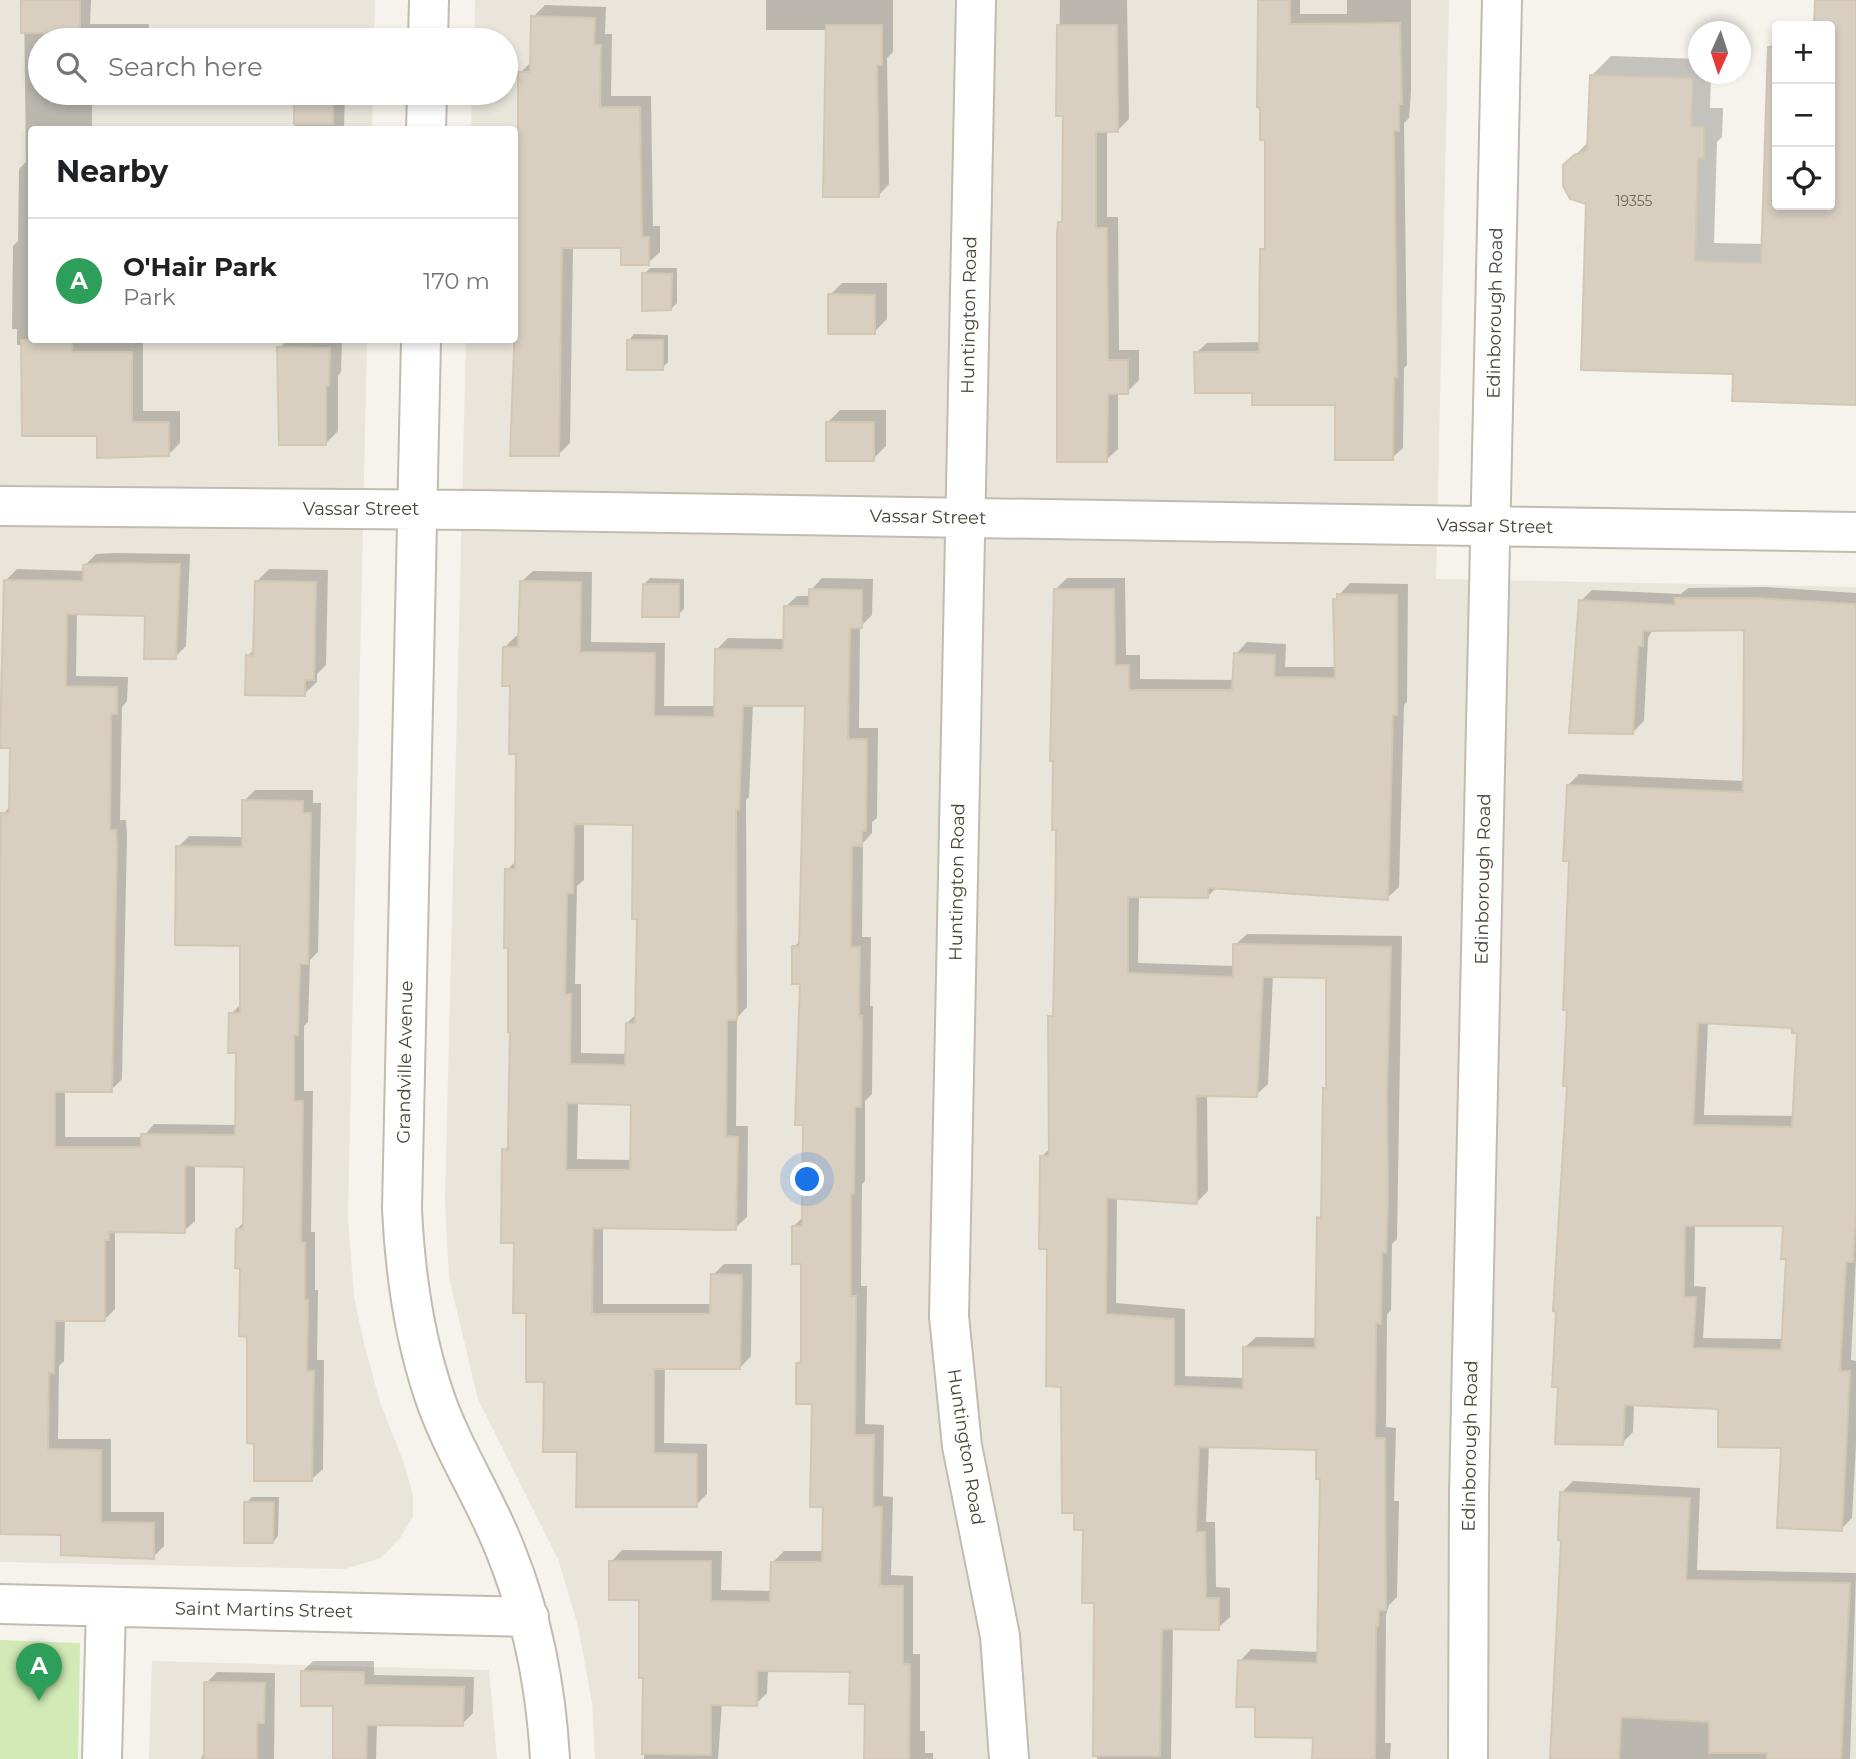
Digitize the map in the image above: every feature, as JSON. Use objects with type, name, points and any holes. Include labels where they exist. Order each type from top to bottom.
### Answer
[{"type":"street","points":[[428,28],[429,0]]},
{"type":"street","name":"Huntington Road","points":[[976,0],[949,1316],[962,1446],[1000,1636],[1009,1759]]},
{"type":"street","name":"Edinborough Road","points":[[1468,1759],[1469,1495],[1502,0]]},
{"type":"street","points":[[426,126],[427,105]]},
{"type":"street","name":"Grandville Avenue","points":[[421,343],[402,1209],[405,1272],[416,1334],[433,1394],[456,1449],[506,1549],[529,1617],[547,1706],[550,1759]]},
{"type":"street","name":"Vassar Street","points":[[0,506],[1490,525],[1856,533]]},
{"type":"street","name":"Saint Martins Street","points":[[0,1604],[529,1617]]},
{"type":"street","points":[[102,1759],[106,1606]]},
{"type":"shaded area","points":[[0,0],[375,0],[374,28],[28,28],[28,105],[373,105],[372,126],[28,126],[28,343],[367,343],[348,1216],[354,1297],[380,1402],[405,1466],[413,1496],[413,1517],[400,1538],[381,1558],[345,1569],[0,1562]]},
{"type":"shaded area","points":[[475,0],[1449,0],[1436,579],[1856,587],[1856,1759],[595,1759],[592,1703],[578,1626],[558,1559],[478,1399],[449,1278],[445,1201],[466,343],[518,343],[518,126],[471,126],[472,105],[518,105],[518,28],[474,28]]},
{"type":"shaded area","points":[[152,1661],[489,1670],[497,1759],[149,1759]]},
{"type":"green space","points":[[0,1640],[80,1643],[78,1759],[0,1759]]},
{"type":"building","points":[[21,0],[80,0],[80,28],[28,28],[28,33],[21,33]]},
{"type":"building","points":[[1258,0],[1290,0],[1290,24],[1400,23],[1402,104],[1399,104],[1399,131],[1394,131],[1397,377],[1394,377],[1393,460],[1335,460],[1335,405],[1252,405],[1252,393],[1195,393],[1194,352],[1259,352],[1260,249],[1265,249],[1265,140],[1260,140],[1260,108],[1257,107]]},
{"type":"building","points":[[1815,0],[1856,0],[1856,405],[1732,401],[1733,374],[1581,370],[1586,204],[1570,199],[1563,186],[1563,165],[1574,155],[1587,150],[1590,75],[1688,78],[1688,84],[1693,84],[1691,126],[1704,127],[1704,158],[1698,158],[1695,261],[1761,263],[1768,47],[1772,47],[1772,210],[1835,210],[1835,21],[1814,21]]},
{"type":"building","points":[[531,16],[595,18],[594,45],[601,45],[600,107],[640,107],[642,237],[649,237],[649,265],[621,265],[621,248],[562,248],[559,456],[510,456],[514,343],[518,343],[518,72],[530,72]]},
{"type":"building","points":[[826,25],[882,25],[882,65],[877,65],[879,197],[823,197]]},
{"type":"building","points":[[1057,25],[1117,25],[1118,132],[1096,132],[1096,228],[1107,228],[1108,360],[1128,360],[1128,394],[1108,394],[1107,462],[1057,462],[1057,234],[1058,222],[1062,222],[1063,116],[1056,116]]},
{"type":"building","points":[[294,105],[333,105],[333,124],[294,124]]},
{"type":"building","points":[[642,273],[672,274],[671,310],[642,311]]},
{"type":"building","points":[[828,294],[875,295],[875,334],[828,334]]},
{"type":"building","points":[[21,340],[28,340],[28,343],[73,343],[72,352],[132,352],[132,422],[169,422],[169,456],[97,458],[97,436],[22,436]]},
{"type":"building","points":[[627,340],[663,340],[663,370],[627,370]]},
{"type":"building","points":[[277,347],[330,348],[329,386],[326,386],[326,445],[279,445]]},
{"type":"building","points":[[826,422],[874,422],[874,461],[826,461]]},
{"type":"building","points":[[180,564],[176,659],[144,659],[145,616],[67,614],[66,686],[117,687],[117,714],[111,714],[110,830],[116,830],[117,846],[112,1092],[55,1092],[55,1147],[141,1147],[141,1134],[235,1135],[236,1053],[228,1053],[229,1013],[240,1013],[240,946],[175,945],[176,846],[242,847],[242,800],[303,801],[303,813],[311,813],[308,964],[300,964],[298,1035],[294,1035],[294,1101],[303,1101],[301,1242],[305,1242],[305,1300],[308,1300],[307,1371],[314,1371],[312,1481],[254,1481],[254,1444],[247,1443],[247,1337],[239,1336],[240,1269],[235,1268],[236,1229],[243,1229],[244,1167],[185,1166],[185,1233],[109,1232],[109,1240],[105,1240],[105,1321],[55,1321],[54,1373],[49,1373],[48,1449],[101,1450],[101,1522],[154,1523],[154,1559],[61,1555],[61,1535],[0,1534],[0,890],[1,813],[9,813],[10,748],[0,748],[4,580],[83,581],[83,565]]},
{"type":"building","points":[[255,581],[316,582],[314,680],[305,680],[305,696],[245,695],[246,655],[253,656]]},
{"type":"building","points":[[520,581],[581,582],[580,652],[655,653],[654,716],[714,717],[715,649],[783,650],[784,606],[809,606],[809,589],[862,590],[862,628],[850,628],[848,739],[867,739],[866,831],[862,831],[862,846],[852,846],[851,947],[860,947],[859,1016],[862,1016],[861,1107],[855,1107],[854,1194],[851,1194],[851,1296],[856,1296],[855,1435],[874,1435],[873,1507],[882,1507],[880,1586],[903,1586],[903,1664],[910,1664],[909,1759],[864,1759],[865,1704],[849,1704],[850,1672],[757,1671],[757,1706],[711,1705],[711,1755],[642,1754],[643,1678],[639,1678],[639,1600],[609,1600],[609,1561],[711,1561],[711,1601],[770,1602],[771,1562],[822,1562],[823,1507],[810,1507],[812,1404],[796,1404],[796,1363],[801,1363],[801,1264],[792,1264],[792,1226],[802,1226],[803,1125],[795,1125],[800,984],[792,984],[792,946],[799,946],[805,706],[743,706],[739,810],[736,810],[737,1020],[727,1020],[726,1136],[738,1137],[736,1230],[593,1228],[592,1314],[710,1314],[711,1274],[742,1275],[740,1369],[654,1369],[654,1453],[697,1454],[697,1507],[576,1507],[577,1452],[543,1452],[544,1382],[526,1382],[526,1313],[513,1313],[514,1243],[501,1243],[502,1149],[508,1150],[510,1032],[508,948],[504,948],[505,869],[515,869],[516,754],[509,754],[510,686],[502,686],[503,647],[518,647]],"holes":[[[574,824],[633,825],[632,919],[637,919],[635,1023],[626,1023],[625,1065],[570,1064],[571,994],[565,994],[567,893],[573,893]],[[567,1103],[631,1105],[630,1170],[566,1170]]]},
{"type":"building","points":[[643,584],[679,584],[679,617],[642,617]]},
{"type":"building","points":[[1054,589],[1114,589],[1115,665],[1129,665],[1129,690],[1232,690],[1234,653],[1275,655],[1274,677],[1335,678],[1333,599],[1337,599],[1337,594],[1397,595],[1397,715],[1393,715],[1388,900],[1208,888],[1208,898],[1128,897],[1128,973],[1233,977],[1233,944],[1391,947],[1387,1090],[1388,1201],[1386,1253],[1382,1252],[1381,1324],[1376,1323],[1375,1438],[1385,1438],[1386,1610],[1379,1610],[1376,1626],[1375,1759],[1312,1759],[1313,1738],[1255,1737],[1255,1707],[1236,1707],[1238,1660],[1317,1663],[1320,1479],[1316,1479],[1316,1450],[1199,1447],[1196,1532],[1205,1532],[1206,1598],[1219,1598],[1219,1630],[1162,1629],[1160,1756],[1093,1756],[1094,1603],[1082,1603],[1083,1530],[1074,1530],[1074,1513],[1062,1513],[1061,1387],[1046,1386],[1047,1249],[1039,1249],[1040,1156],[1049,1156],[1048,1016],[1053,1016],[1055,929],[1056,830],[1052,830],[1053,761],[1050,761]],"holes":[[[1263,977],[1326,978],[1326,1088],[1323,1088],[1321,1218],[1317,1217],[1315,1348],[1243,1347],[1243,1389],[1174,1386],[1174,1319],[1106,1314],[1107,1198],[1197,1204],[1196,1096],[1257,1097]]]},
{"type":"building","points":[[1675,598],[1754,598],[1856,604],[1856,1208],[1853,1262],[1846,1262],[1840,1371],[1850,1371],[1842,1531],[1777,1528],[1781,1448],[1718,1447],[1718,1409],[1625,1405],[1623,1445],[1555,1444],[1558,1387],[1552,1387],[1556,1312],[1553,1311],[1567,1086],[1563,1086],[1567,1010],[1563,1010],[1569,861],[1563,861],[1567,785],[1743,792],[1744,630],[1643,631],[1643,646],[1638,646],[1633,734],[1569,733],[1579,600],[1675,605]],"holes":[[[1698,1023],[1792,1028],[1792,1033],[1797,1033],[1792,1127],[1693,1125]],[[1685,1226],[1783,1226],[1781,1259],[1786,1259],[1781,1350],[1693,1348],[1696,1297],[1684,1297]]]},
{"type":"building","points":[[1560,1492],[1690,1498],[1686,1580],[1850,1583],[1841,1759],[1767,1759],[1767,1753],[1709,1753],[1709,1722],[1621,1717],[1619,1759],[1550,1759],[1561,1541],[1558,1540]]},
{"type":"building","points":[[244,1502],[274,1502],[273,1543],[244,1543]]},
{"type":"building","points":[[301,1671],[364,1672],[364,1685],[464,1687],[463,1726],[367,1725],[366,1759],[333,1759],[333,1706],[301,1706]]},
{"type":"building","points":[[204,1682],[265,1683],[264,1723],[257,1723],[257,1759],[204,1759]]},
{"type":"place","name":"O'Hair Park","points":[[39,1701]]}]
